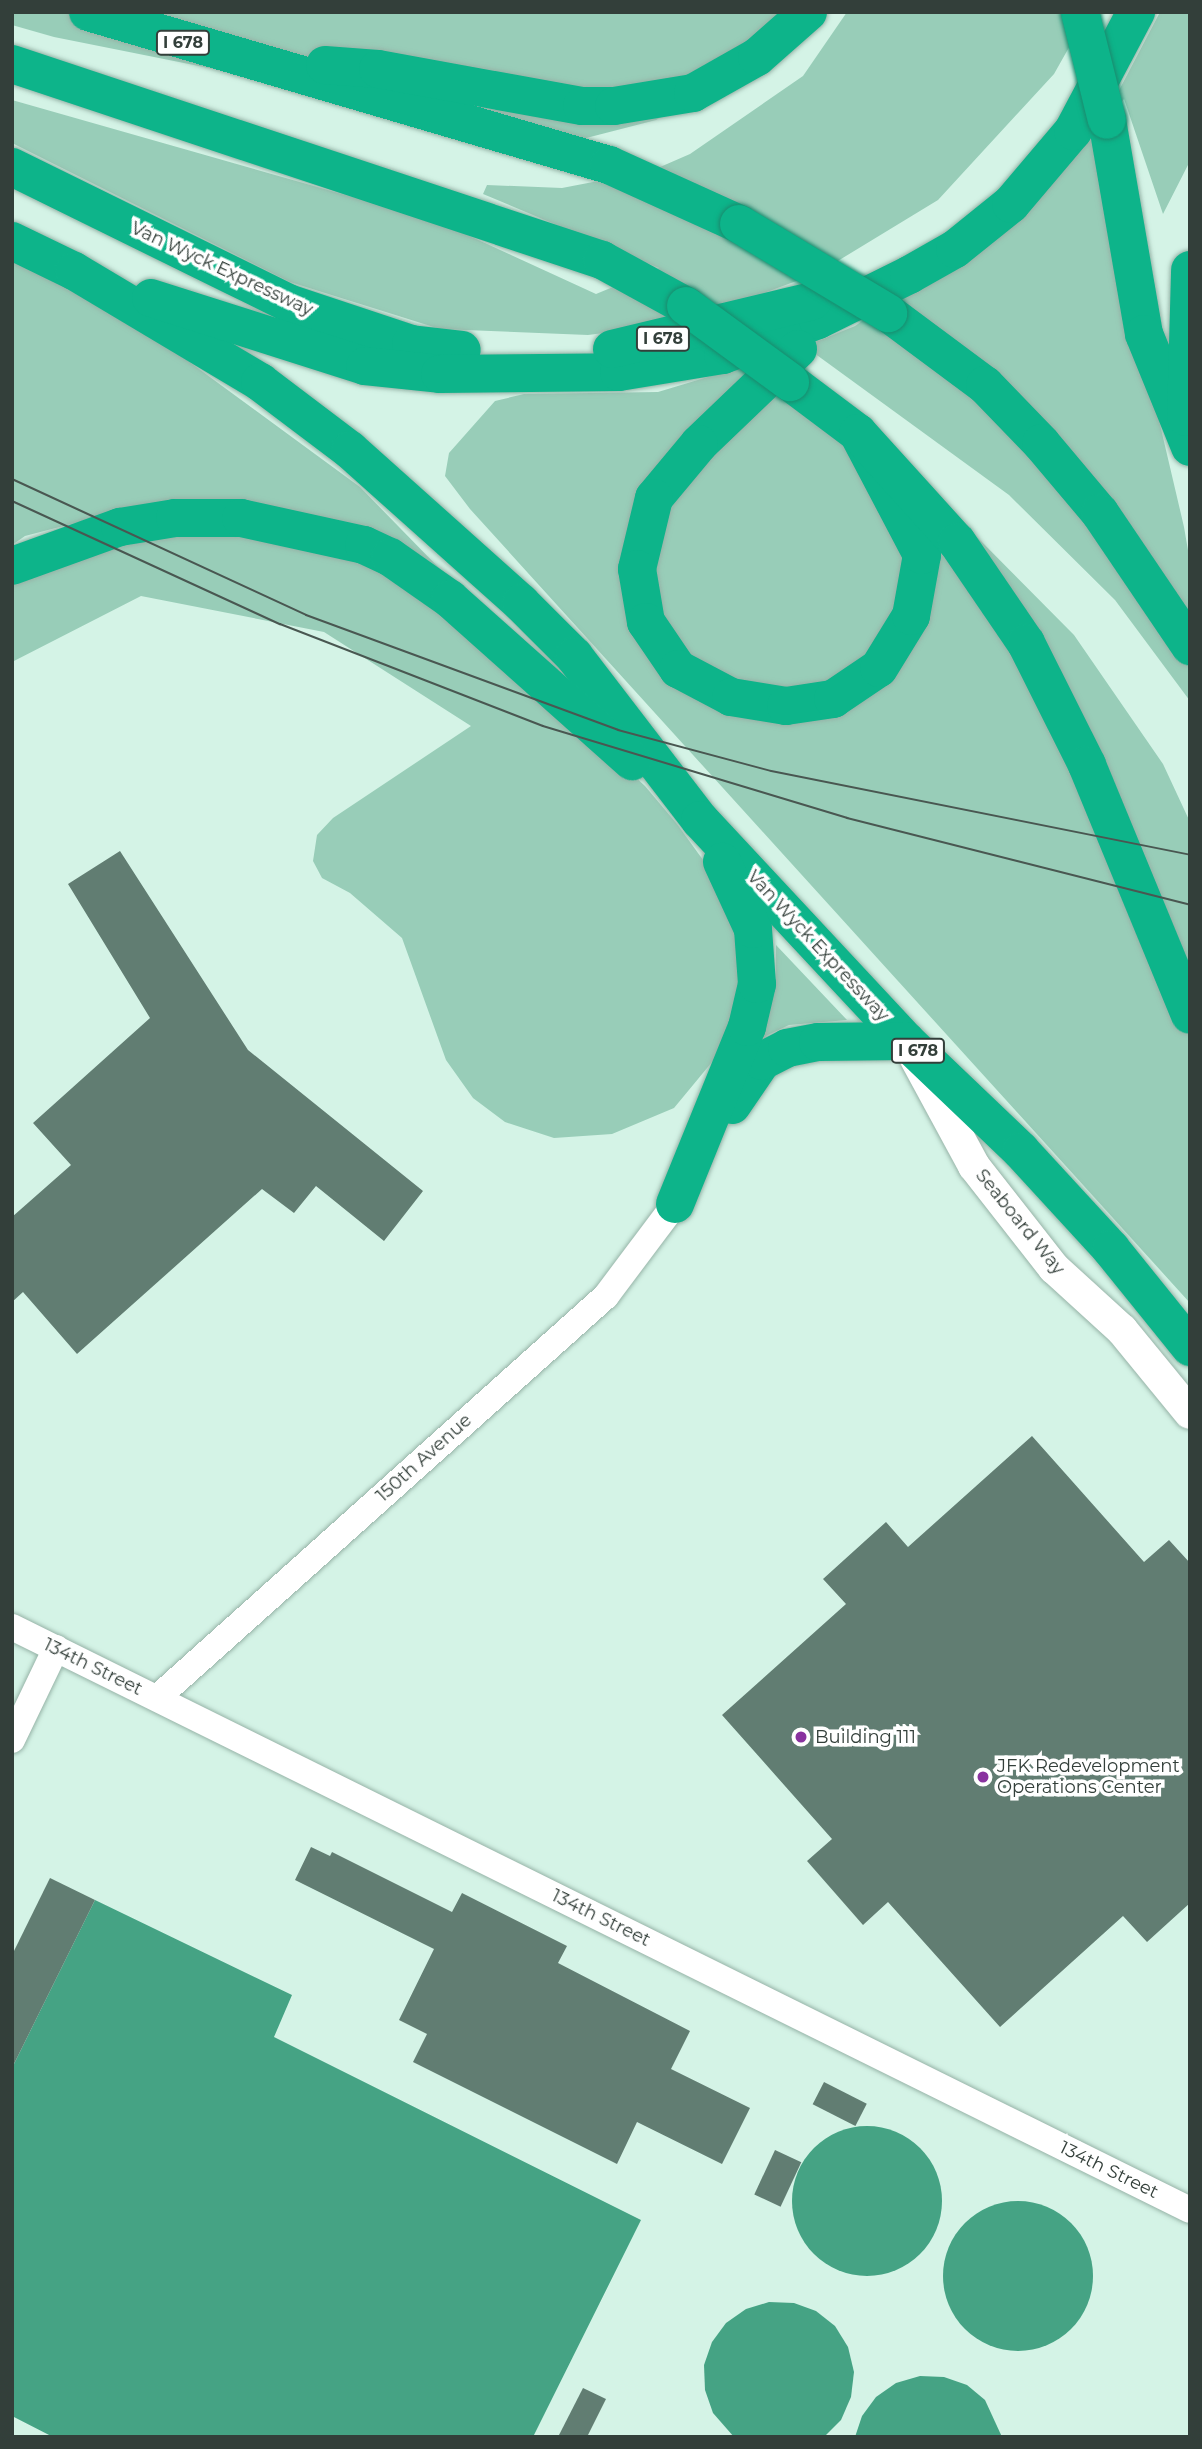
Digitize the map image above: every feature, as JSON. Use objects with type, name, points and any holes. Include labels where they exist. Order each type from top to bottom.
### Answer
[{"type":"highway","name":"I 678","points":[[88,12],[608,165],[739,224],[888,313],[985,385],[1041,443],[1100,513],[1190,646]]},
{"type":"highway","points":[[278,70],[329,65],[378,69],[582,106],[614,106],[693,93],[757,57],[808,12]]},
{"type":"highway","points":[[1080,12],[1107,120],[1144,334],[1188,438]]},
{"type":"highway","points":[[12,241],[74,271],[365,366],[440,374],[570,375],[669,366],[772,339],[909,275],[955,249],[1041,174],[1087,109],[1136,12]]},
{"type":"highway","points":[[12,64],[602,260],[686,306],[858,433],[957,542],[1026,643],[1087,765],[1190,1015]]},
{"type":"highway","name":"Van Wyck Expressway","points":[[12,167],[288,303],[411,344],[512,357],[583,354],[648,343],[909,275]]},
{"type":"highway","points":[[1188,438],[1190,270]]},
{"type":"highway","name":"Van Wyck Expressway","points":[[74,271],[260,382],[351,450],[521,603],[574,656],[700,820],[906,1041],[1021,1151],[1111,1250],[1190,1347]]},
{"type":"highway","points":[[841,308],[699,444],[654,498],[638,569],[646,622],[678,669],[731,696],[786,706],[833,699],[879,668],[911,616],[922,555],[858,433]]},
{"type":"highway","points":[[12,566],[77,540],[144,520],[175,518],[270,522],[363,545],[390,557],[450,599],[700,820],[747,911],[758,965],[747,1027],[675,1204]]},
{"type":"highway","points":[[675,1204],[762,1061],[802,1044],[906,1041]]},
{"type":"street","name":"Seaboard Way","points":[[906,1041],[974,1166],[1054,1268],[1122,1330],[1190,1413]]},
{"type":"street","name":"150th Avenue","points":[[157,1698],[607,1296],[675,1204]]},
{"type":"street","name":"134th Street","points":[[12,1627],[1190,2210]]},
{"type":"street","points":[[12,1740],[56,1648]]},
{"type":"shaded area","points":[[12,12],[795,12],[754,61],[656,120],[563,144],[445,137],[446,127],[229,72],[54,37],[12,25]]},
{"type":"shaded area","points":[[847,12],[1089,12],[1054,74],[938,200],[818,273],[683,323],[588,335],[440,329],[290,282],[12,143],[12,100],[437,221],[596,294],[659,268],[483,194],[487,185],[562,188],[619,177],[621,184],[690,154],[803,76]]},
{"type":"shaded area","points":[[1160,12],[1190,12],[1190,161],[1163,214],[1124,99],[1093,138],[1184,527],[1190,562],[1190,701],[1115,600],[1009,495],[814,353],[752,378],[967,527],[1074,635],[1163,764],[1190,822],[1190,1303],[470,509],[445,476],[449,453],[495,401],[524,394],[658,392],[791,352],[855,326],[1020,211],[1116,96]]},
{"type":"shaded area","points":[[12,232],[360,487],[440,569],[117,512],[25,536],[12,545]]},
{"type":"shaded area","points":[[194,530],[273,532],[371,565],[473,628],[645,786],[677,824],[732,900],[742,996],[722,1050],[674,1108],[612,1134],[554,1138],[505,1122],[473,1098],[446,1060],[402,938],[350,893],[322,878],[313,861],[317,835],[333,818],[471,726],[324,632],[141,596],[12,662],[12,583],[58,561]]},
{"type":"shaded area","points":[[776,945],[847,1020],[789,1025],[755,1041],[776,977]]},
{"type":"shaded area","points":[[95,1900],[292,1995],[274,2037],[641,2220],[533,2437],[53,2437],[12,2416],[12,2068]]},
{"type":"shaded area","points":[[867,2126],[896,2132],[920,2148],[936,2172],[942,2201],[936,2230],[920,2254],[896,2270],[867,2276],[838,2270],[814,2254],[798,2230],[792,2201],[798,2172],[814,2148],[838,2132]]},
{"type":"shaded area","points":[[1018,2201],[1047,2207],[1071,2223],[1087,2247],[1093,2276],[1087,2305],[1071,2329],[1047,2345],[1018,2351],[989,2345],[965,2329],[949,2305],[943,2276],[949,2247],[965,2223],[989,2207]]},
{"type":"shaded area","points":[[769,2302],[794,2303],[816,2311],[835,2326],[848,2347],[854,2372],[851,2397],[841,2420],[824,2437],[734,2437],[713,2413],[705,2390],[704,2365],[712,2342],[726,2323],[746,2309]]},
{"type":"shaded area","points":[[920,2376],[944,2377],[967,2385],[985,2400],[1002,2437],[855,2437],[862,2416],[876,2397],[896,2383]]},
{"type":"building","points":[[120,851],[248,1050],[423,1191],[384,1241],[316,1186],[294,1213],[262,1189],[77,1354],[23,1292],[12,1302],[12,1217],[71,1165],[33,1123],[150,1018],[68,884]]},
{"type":"building","name":"JFK Redevelopment Operations Center","points":[[1032,1436],[1144,1562],[1169,1540],[1190,1563],[1190,1903],[1147,1942],[1123,1916],[1000,2027],[888,1902],[863,1925],[807,1861],[832,1839],[722,1715],[846,1604],[823,1579],[886,1522],[908,1547]]},
{"type":"building","points":[[311,1847],[330,1856],[332,1852],[452,1912],[462,1893],[567,1946],[558,1963],[690,2031],[671,2069],[750,2108],[722,2164],[637,2122],[617,2164],[413,2062],[427,2034],[399,2020],[434,1949],[295,1880]]},
{"type":"building","points":[[50,1878],[95,1900],[12,2068],[12,1955]]},
{"type":"building","points":[[824,2082],[867,2104],[855,2126],[813,2104]]},
{"type":"building","points":[[775,2150],[801,2162],[781,2207],[754,2194]]},
{"type":"building","points":[[583,2388],[606,2399],[587,2437],[558,2437]]},
{"type":"tram line","points":[[12,479],[306,615],[618,730],[771,771],[1190,855]]},
{"type":"tram line","points":[[12,501],[280,624],[543,726],[847,818],[1190,905]]},
{"type":"place","name":"Building 111","points":[[801,1737]]},
{"type":"place","name":"JFK Redevelopment Operations Center","points":[[983,1777]]}]
